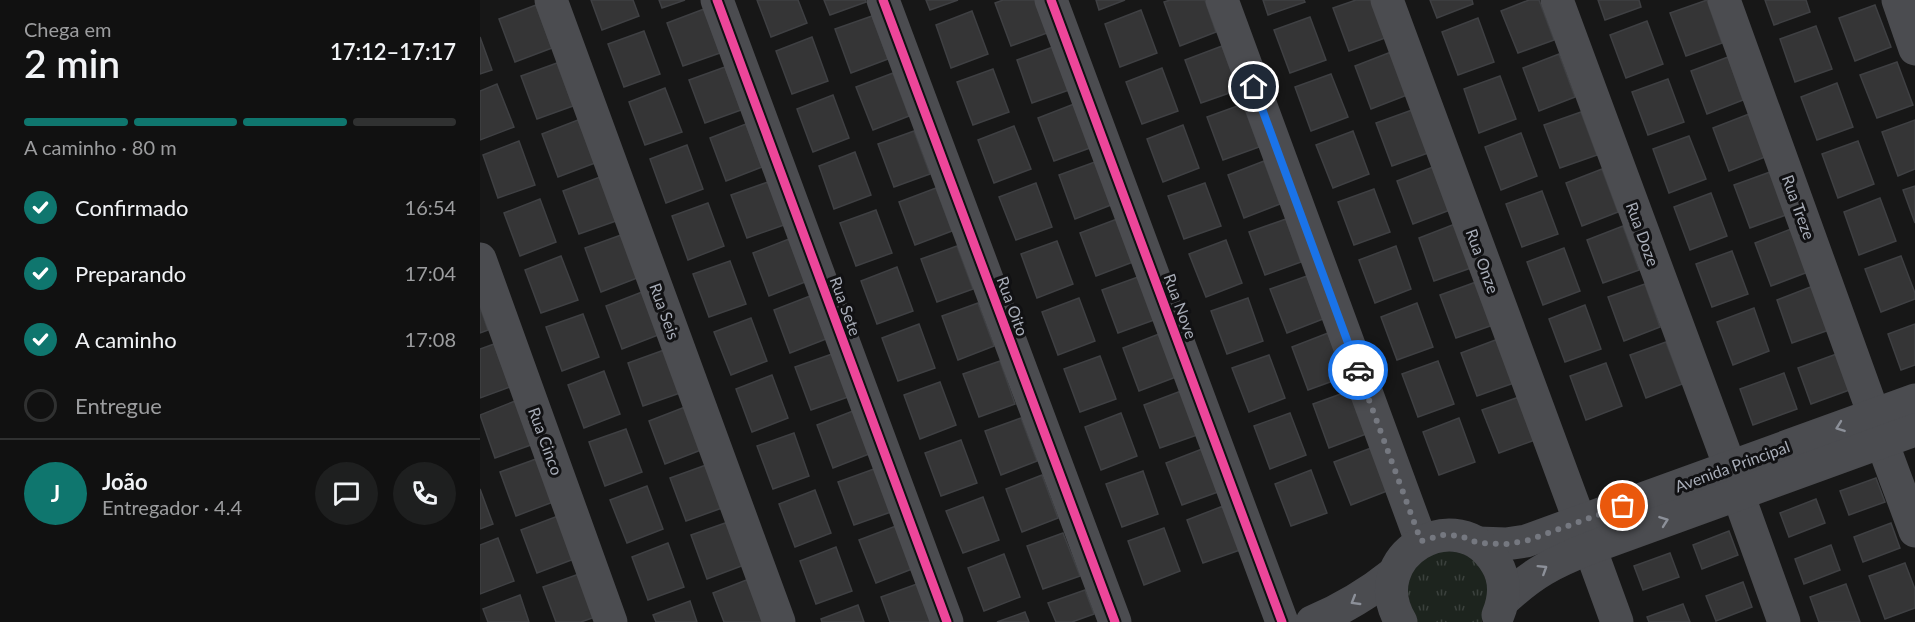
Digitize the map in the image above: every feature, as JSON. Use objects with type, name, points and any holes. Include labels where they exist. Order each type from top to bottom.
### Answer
[{"type":"street","name":"Rua Seis","points":[[551,0],[779,622]]},
{"type":"street","name":"Rua Sete","points":[[717,0],[947,622]]},
{"type":"street","name":"Rua Oito","points":[[883,0],[1115,622]]},
{"type":"street","name":"Rua Nove","points":[[1051,0],[1282,622]]},
{"type":"street","points":[[1222,0],[1421,541],[1401,560],[1394,573],[1391,590],[1393,606],[1401,622]]},
{"type":"street","name":"Rua Onze","points":[[1387,0],[1617,622]]},
{"type":"street","name":"Rua Doze","points":[[1557,0],[1784,622]]},
{"type":"street","name":"Rua Treze","points":[[1724,0],[1915,531]]},
{"type":"street","points":[[1898,0],[1915,49]]},
{"type":"street","name":"Rua Cinco","points":[[480,259],[611,622]]},
{"type":"street","name":"Avenida Principal","points":[[1478,543],[1506,544],[1585,535],[1878,428],[1915,400]]},
{"type":"street","name":"Avenida Principal","points":[[1878,428],[1915,430]]},
{"type":"street","name":"Avenida Principal","points":[[1421,541],[1443,535],[1461,536],[1478,543],[1491,554],[1499,568],[1504,585],[1498,612]]},
{"type":"street","name":"Avenida Principal","points":[[1498,612],[1524,581],[1554,562],[1585,535]]},
{"type":"street","points":[[1312,622],[1359,599],[1394,573]]},
{"type":"green space","points":[[1454,543],[1491,569],[1489,612],[1481,622],[1416,622],[1412,618],[1405,574],[1413,560]]},
{"type":"building","points":[[591,0],[633,0],[639,16],[602,30]]},
{"type":"building","points":[[659,0],[685,0],[662,8]]},
{"type":"building","points":[[757,0],[798,0],[807,23],[771,37]]},
{"type":"building","points":[[824,0],[865,0],[866,2],[830,15]]},
{"type":"building","points":[[926,0],[958,0],[930,10]]},
{"type":"building","points":[[1003,0],[1035,0],[1047,33],[1011,46],[995,3]]},
{"type":"building","points":[[1096,0],[1125,0],[1099,10]]},
{"type":"building","points":[[1205,0],[1216,32],[1180,46],[1164,2]]},
{"type":"building","points":[[1263,0],[1304,0],[1305,2],[1268,15]]},
{"type":"building","points":[[1356,0],[1372,0],[1385,38],[1349,51],[1333,8]]},
{"type":"building","points":[[1430,0],[1472,0],[1473,4],[1437,18]]},
{"type":"building","points":[[1529,0],[1539,0],[1554,40],[1518,53],[1501,11]]},
{"type":"building","points":[[1598,0],[1639,0],[1641,7],[1605,20]]},
{"type":"building","points":[[1707,0],[1722,43],[1686,56],[1670,13]]},
{"type":"building","points":[[1765,0],[1806,0],[1810,12],[1774,25]]},
{"type":"building","points":[[536,5],[552,48],[515,62],[499,19]]},
{"type":"building","points":[[1875,5],[1891,47],[1855,61],[1839,18]]},
{"type":"building","points":[[704,9],[720,53],[683,66],[667,23]]},
{"type":"building","points":[[1141,10],[1157,53],[1120,67],[1105,24]]},
{"type":"building","points":[[972,11],[988,54],[951,68],[936,25]]},
{"type":"building","points":[[872,16],[888,59],[851,73],[835,29]]},
{"type":"building","points":[[1310,17],[1326,60],[1290,73],[1274,30]]},
{"type":"building","points":[[1478,18],[1494,62],[1458,75],[1442,32]]},
{"type":"building","points":[[1647,21],[1663,64],[1626,78],[1610,35]]},
{"type":"building","points":[[1816,26],[1832,69],[1795,82],[1780,39]]},
{"type":"building","points":[[644,31],[660,74],[624,87],[608,44]]},
{"type":"building","points":[[480,37],[492,70],[480,74]]},
{"type":"building","points":[[812,37],[828,81],[792,94],[776,51]]},
{"type":"building","points":[[1222,46],[1238,90],[1201,103],[1185,60]]},
{"type":"building","points":[[1053,47],[1069,90],[1032,103],[1017,60]]},
{"type":"building","points":[[1391,52],[1407,95],[1371,109],[1355,66]]},
{"type":"building","points":[[1559,54],[1575,97],[1539,111],[1523,68]]},
{"type":"building","points":[[1728,57],[1743,100],[1707,114],[1691,71]]},
{"type":"building","points":[[1897,62],[1913,105],[1877,118],[1860,75]]},
{"type":"building","points":[[557,63],[573,106],[537,119],[521,76]]},
{"type":"building","points":[[725,67],[741,110],[705,123],[689,80]]},
{"type":"building","points":[[1162,68],[1178,111],[1142,124],[1126,82]]},
{"type":"building","points":[[993,69],[1009,112],[973,125],[957,82]]},
{"type":"building","points":[[893,73],[909,116],[873,130],[856,87]]},
{"type":"building","points":[[1331,74],[1348,117],[1311,131],[1295,87]]},
{"type":"building","points":[[1500,76],[1516,119],[1479,133],[1464,89]]},
{"type":"building","points":[[1668,79],[1684,122],[1648,135],[1632,92]]},
{"type":"building","points":[[1837,83],[1853,127],[1817,140],[1801,97]]},
{"type":"building","points":[[497,84],[514,127],[480,140],[480,91]]},
{"type":"building","points":[[665,88],[682,132],[645,145],[629,102]]},
{"type":"building","points":[[833,95],[849,138],[813,152],[797,109]]},
{"type":"building","points":[[1074,104],[1090,148],[1054,161],[1038,118]]},
{"type":"building","points":[[1243,104],[1259,147],[1223,160],[1207,117]]},
{"type":"building","points":[[1412,110],[1428,153],[1392,166],[1376,123]]},
{"type":"building","points":[[1581,112],[1597,155],[1560,168],[1544,125]]},
{"type":"building","points":[[1749,114],[1765,157],[1729,171],[1713,128]]},
{"type":"building","points":[[578,120],[595,163],[558,177],[542,134]]},
{"type":"building","points":[[1915,120],[1915,169],[1898,176],[1882,132]]},
{"type":"building","points":[[746,124],[762,167],[726,181],[710,138]]},
{"type":"building","points":[[1183,125],[1199,168],[1163,182],[1147,139]]},
{"type":"building","points":[[1014,126],[1031,169],[994,183],[978,140]]},
{"type":"building","points":[[914,131],[930,174],[894,187],[878,144]]},
{"type":"building","points":[[1353,131],[1369,174],[1333,188],[1316,145]]},
{"type":"building","points":[[1521,133],[1537,176],[1501,190],[1485,147]]},
{"type":"building","points":[[1689,136],[1706,179],[1669,193],[1653,149]]},
{"type":"building","points":[[519,141],[535,185],[498,198],[483,155]]},
{"type":"building","points":[[1858,141],[1874,184],[1838,198],[1822,154]]},
{"type":"building","points":[[687,145],[703,189],[666,203],[650,159]]},
{"type":"building","points":[[855,152],[871,195],[834,209],[819,166]]},
{"type":"building","points":[[1264,161],[1280,204],[1244,218],[1228,175]]},
{"type":"building","points":[[1095,162],[1111,205],[1075,219],[1059,175]]},
{"type":"building","points":[[1433,167],[1450,210],[1413,224],[1397,181]]},
{"type":"building","points":[[1602,169],[1618,212],[1582,226],[1566,183]]},
{"type":"building","points":[[1770,172],[1786,215],[1750,228],[1734,185]]},
{"type":"building","points":[[600,177],[616,221],[579,234],[563,191]]},
{"type":"building","points":[[768,182],[784,225],[747,238],[731,195]]},
{"type":"building","points":[[1036,183],[1052,227],[1016,240],[999,197]]},
{"type":"building","points":[[1205,183],[1221,226],[1184,239],[1168,196]]},
{"type":"building","points":[[1915,186],[1915,223],[1903,190]]},
{"type":"building","points":[[936,188],[952,231],[915,245],[899,202]]},
{"type":"building","points":[[1374,189],[1390,232],[1354,245],[1338,202]]},
{"type":"building","points":[[1542,191],[1558,234],[1522,247],[1506,204]]},
{"type":"building","points":[[1711,193],[1727,236],[1690,250],[1674,207]]},
{"type":"building","points":[[1880,198],[1896,241],[1859,255],[1844,212]]},
{"type":"building","points":[[540,199],[556,242],[520,256],[504,213]]},
{"type":"building","points":[[708,203],[724,246],[688,260],[672,216]]},
{"type":"building","points":[[876,210],[892,253],[856,266],[840,223]]},
{"type":"building","points":[[1117,219],[1133,262],[1096,276],[1080,233]]},
{"type":"building","points":[[1286,219],[1301,262],[1265,275],[1249,232]]},
{"type":"building","points":[[1455,224],[1471,268],[1434,281],[1419,238]]},
{"type":"building","points":[[1623,226],[1639,270],[1603,283],[1587,240]]},
{"type":"building","points":[[1791,229],[1808,272],[1771,286],[1755,243]]},
{"type":"building","points":[[621,235],[637,278],[601,292],[585,248]]},
{"type":"building","points":[[789,239],[805,282],[769,296],[753,253]]},
{"type":"building","points":[[1226,240],[1242,283],[1206,297],[1189,254]]},
{"type":"building","points":[[1057,241],[1073,284],[1037,298],[1021,254]]},
{"type":"building","points":[[957,246],[973,289],[937,302],[921,259]]},
{"type":"building","points":[[1396,246],[1411,289],[1375,303],[1359,260]]},
{"type":"building","points":[[1564,248],[1580,291],[1543,305],[1527,262]]},
{"type":"building","points":[[1732,251],[1748,294],[1712,307],[1696,264]]},
{"type":"building","points":[[561,256],[578,300],[541,313],[525,270]]},
{"type":"building","points":[[1901,256],[1915,293],[1915,299],[1881,312],[1865,269]]},
{"type":"building","points":[[730,261],[746,304],[709,317],[693,274]]},
{"type":"building","points":[[897,267],[913,311],[877,324],[861,281]]},
{"type":"building","points":[[1307,276],[1323,319],[1287,333],[1270,289]]},
{"type":"building","points":[[1138,277],[1154,320],[1118,333],[1102,290]]},
{"type":"building","points":[[1476,282],[1493,325],[1456,338],[1440,295]]},
{"type":"building","points":[[1645,284],[1660,327],[1624,341],[1608,297]]},
{"type":"building","points":[[1813,286],[1829,330],[1792,343],[1777,300]]},
{"type":"building","points":[[642,292],[658,335],[622,349],[606,306]]},
{"type":"building","points":[[810,296],[826,339],[790,353],[774,310]]},
{"type":"building","points":[[1079,298],[1095,341],[1058,355],[1042,312]]},
{"type":"building","points":[[1248,298],[1263,341],[1227,354],[1211,311]]},
{"type":"building","points":[[978,303],[994,346],[958,360],[942,316]]},
{"type":"building","points":[[1417,303],[1433,347],[1397,360],[1381,317]]},
{"type":"building","points":[[1585,305],[1601,349],[1565,362],[1549,319]]},
{"type":"building","points":[[480,307],[488,330],[480,333]]},
{"type":"building","points":[[1754,308],[1769,351],[1733,365],[1717,322]]},
{"type":"building","points":[[583,314],[599,357],[562,371],[546,327]]},
{"type":"building","points":[[751,318],[767,361],[731,375],[714,332]]},
{"type":"building","points":[[919,324],[935,368],[898,381],[882,338]]},
{"type":"building","points":[[1915,324],[1915,365],[1901,370],[1888,334]]},
{"type":"building","points":[[1328,333],[1344,377],[1308,390],[1292,347]]},
{"type":"building","points":[[1159,334],[1176,377],[1139,391],[1123,348]]},
{"type":"building","points":[[1498,339],[1514,383],[1477,396],[1461,353]]},
{"type":"building","points":[[1666,342],[1682,384],[1646,398],[1630,355]]},
{"type":"building","points":[[494,344],[510,387],[480,398],[480,349]]},
{"type":"building","points":[[664,350],[680,393],[643,406],[628,363]]},
{"type":"building","points":[[1842,352],[1855,388],[1811,404],[1798,368]]},
{"type":"building","points":[[832,354],[848,397],[811,410],[795,367]]},
{"type":"building","points":[[1269,355],[1285,398],[1249,412],[1232,368]]},
{"type":"building","points":[[1100,356],[1116,399],[1080,412],[1064,369]]},
{"type":"building","points":[[1000,361],[1015,404],[979,417],[963,374]]},
{"type":"building","points":[[1438,361],[1454,404],[1418,417],[1402,374]]},
{"type":"building","points":[[1606,363],[1622,406],[1586,420],[1570,376]]},
{"type":"building","points":[[604,371],[620,414],[584,428],[568,385]]},
{"type":"building","points":[[1784,373],[1797,409],[1753,425],[1740,389]]},
{"type":"building","points":[[772,375],[788,418],[752,432],[736,389]]},
{"type":"building","points":[[940,382],[956,425],[920,439],[904,395]]},
{"type":"building","points":[[1181,391],[1197,435],[1160,448],[1144,405]]},
{"type":"building","points":[[1349,391],[1366,434],[1329,448],[1313,404]]},
{"type":"building","points":[[1519,397],[1535,440],[1499,453],[1482,410]]},
{"type":"building","points":[[515,401],[531,445],[495,458],[480,415]]},
{"type":"building","points":[[685,407],[701,450],[665,464],[649,421]]},
{"type":"building","points":[[853,411],[869,454],[833,468],[817,425]]},
{"type":"building","points":[[1121,413],[1137,456],[1101,470],[1085,427]]},
{"type":"building","points":[[1290,413],[1306,455],[1270,469],[1254,426]]},
{"type":"building","points":[[1021,418],[1037,461],[1001,475],[985,431]]},
{"type":"building","points":[[1459,418],[1475,462],[1439,475],[1423,432]]},
{"type":"building","points":[[626,429],[642,472],[605,486],[589,442]]},
{"type":"building","points":[[794,433],[809,476],[773,489],[757,446]]},
{"type":"building","points":[[961,440],[977,483],[941,496],[925,453]]},
{"type":"building","points":[[1371,448],[1387,491],[1351,505],[1334,462]]},
{"type":"building","points":[[1202,449],[1218,492],[1182,505],[1166,463]]},
{"type":"building","points":[[536,459],[553,502],[516,516],[500,472]]},
{"type":"building","points":[[706,465],[722,508],[686,521],[670,478]]},
{"type":"building","points":[[874,469],[891,512],[854,525],[838,482]]},
{"type":"building","points":[[1311,470],[1327,513],[1291,526],[1275,484]]},
{"type":"building","points":[[1143,471],[1158,514],[1122,527],[1106,484]]},
{"type":"building","points":[[1042,475],[1058,518],[1022,532],[1006,489]]},
{"type":"building","points":[[1876,478],[1885,502],[1849,515],[1840,491]]},
{"type":"building","points":[[647,486],[663,529],[627,543],[610,500]]},
{"type":"building","points":[[480,489],[493,524],[480,529]]},
{"type":"building","points":[[815,490],[831,533],[795,547],[779,504]]},
{"type":"building","points":[[983,497],[999,540],[963,553],[946,511]]},
{"type":"building","points":[[1816,499],[1825,523],[1789,537],[1780,513]]},
{"type":"building","points":[[1223,506],[1240,550],[1203,563],[1187,520]]},
{"type":"building","points":[[558,516],[574,559],[537,573],[521,530]]},
{"type":"building","points":[[728,522],[744,565],[707,579],[691,535]]},
{"type":"building","points":[[1891,523],[1900,548],[1863,562],[1854,537]]},
{"type":"building","points":[[896,526],[912,569],[876,583],[859,540]]},
{"type":"building","points":[[1164,528],[1180,571],[1144,585],[1128,541]]},
{"type":"building","points":[[1729,531],[1738,555],[1702,569],[1693,545]]},
{"type":"building","points":[[1063,533],[1080,576],[1043,589],[1027,546]]},
{"type":"building","points":[[498,538],[514,581],[480,594],[480,545]]},
{"type":"building","points":[[668,543],[684,587],[648,600],[632,557]]},
{"type":"building","points":[[1831,545],[1840,570],[1804,584],[1795,559]]},
{"type":"building","points":[[836,547],[852,591],[816,604],[800,561]]},
{"type":"building","points":[[1670,553],[1679,577],[1643,590],[1634,566]]},
{"type":"building","points":[[1004,554],[1020,597],[984,611],[968,568]]},
{"type":"building","points":[[1905,563],[1915,589],[1915,608],[1885,619],[1869,576]]},
{"type":"building","points":[[579,574],[595,617],[581,622],[556,622],[543,587]]},
{"type":"building","points":[[749,579],[765,622],[724,622],[713,593]]},
{"type":"building","points":[[1743,582],[1752,607],[1716,621],[1706,596]]},
{"type":"building","points":[[917,584],[931,622],[890,622],[881,597]]},
{"type":"building","points":[[1846,584],[1860,622],[1819,622],[1810,597]]},
{"type":"building","points":[[1085,590],[1094,614],[1072,622],[1056,622],[1048,603]]},
{"type":"building","points":[[520,595],[529,622],[488,622],[483,609]]},
{"type":"building","points":[[690,601],[697,622],[656,622],[653,615]]},
{"type":"building","points":[[1683,604],[1690,622],[1649,622],[1647,617]]},
{"type":"building","points":[[858,605],[864,622],[822,622],[821,619]]},
{"type":"building","points":[[1025,612],[1029,622],[997,622]]},
{"type":"cycle path","points":[[717,0],[947,622]]},
{"type":"cycle path","points":[[883,0],[1115,622]]},
{"type":"cycle path","points":[[1051,0],[1282,622]]},
{"type":"way so far","points":[[1358,370],[1421,541],[1443,535],[1461,536],[1478,543],[1506,544],[1526,541],[1623,506]]},
{"type":"route","points":[[1254,87],[1358,370]]}]
